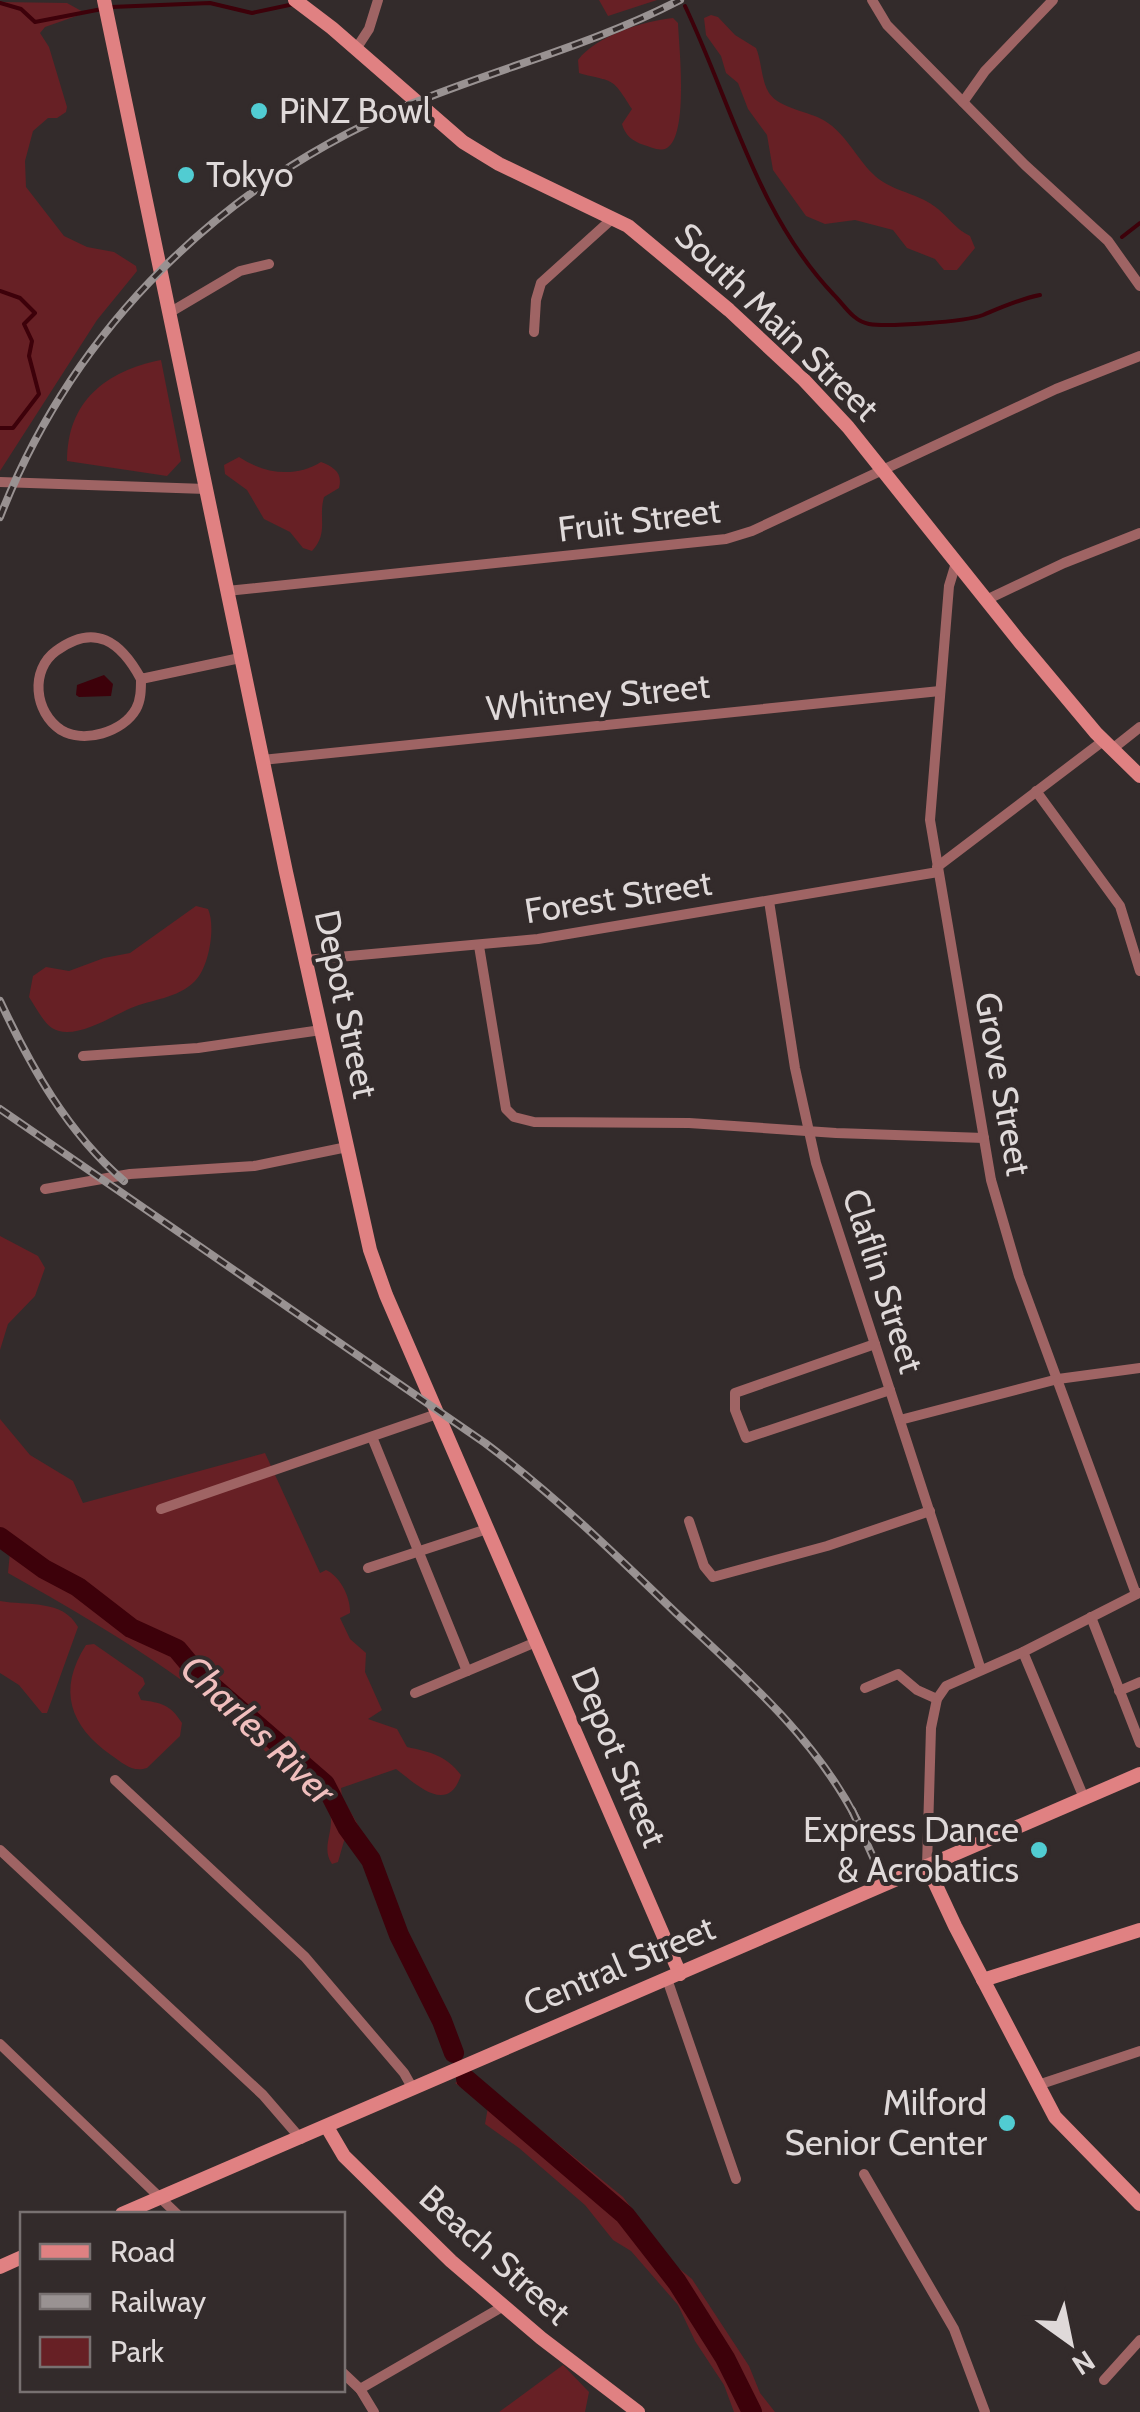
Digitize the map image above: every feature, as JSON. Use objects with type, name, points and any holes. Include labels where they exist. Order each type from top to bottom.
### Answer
[{"type":"main road","name":"Depot Street","points":[[104,0],[240,658],[375,1268],[536,1642],[673,1976]]},
{"type":"main road","name":"South Main Street","points":[[301,4],[471,147],[613,218],[668,256],[797,373],[882,469],[1107,745],[1140,776]]},
{"type":"main road","name":"Central Street","points":[[127,2212],[1140,1774]]},
{"type":"main road","points":[[927,1866],[983,1980],[1064,2128],[1140,2204]]},
{"type":"main road","points":[[983,1980],[1138,1935]]},
{"type":"main road","name":"Beach Street","points":[[328,2127],[344,2156],[502,2307],[638,2412]]},
{"type":"street","points":[[356,49],[370,29],[378,0]]},
{"type":"street","points":[[872,0],[887,24],[962,102],[1114,248],[1140,286]]},
{"type":"street","points":[[962,102],[985,71],[1053,0]]},
{"type":"street","points":[[534,332],[541,283],[613,218]]},
{"type":"street","points":[[169,313],[240,272],[269,264]]},
{"type":"street","name":"Fruit Street","points":[[227,591],[719,541],[752,531],[1056,389],[1140,356]]},
{"type":"street","points":[[0,482],[206,489]]},
{"type":"street","points":[[986,600],[1140,533]]},
{"type":"street","name":"Grove Street","points":[[956,563],[949,586],[930,815],[984,1138],[1004,1231],[1138,1594]]},
{"type":"street","points":[[82,637],[110,641],[131,660],[141,679],[138,703],[131,715],[113,729],[94,736],[61,730],[38,694],[39,675],[51,654],[82,637]]},
{"type":"street","points":[[141,679],[240,658]]},
{"type":"street","name":"Whitney Street","points":[[262,760],[940,690]]},
{"type":"street","name":"Forest Street","points":[[305,960],[538,940],[938,869],[1036,791],[1140,727]]},
{"type":"street","points":[[1036,791],[1120,906],[1140,970]]},
{"type":"street","name":"Claflin Street","points":[[768,900],[807,1129],[951,1584],[982,1670]]},
{"type":"street","points":[[480,946],[506,1109],[512,1115],[534,1122],[688,1122],[984,1138]]},
{"type":"street","points":[[83,1056],[198,1048],[321,1030]]},
{"type":"street","points":[[45,1189],[130,1174],[254,1166],[346,1147]]},
{"type":"street","points":[[875,1344],[735,1392],[735,1410],[746,1438],[890,1390]]},
{"type":"street","points":[[900,1420],[1058,1379],[1140,1368]]},
{"type":"street","points":[[162,1509],[437,1414]]},
{"type":"street","points":[[372,1437],[468,1671]]},
{"type":"street","points":[[688,1520],[704,1566],[714,1577],[827,1546],[930,1511]]},
{"type":"street","points":[[368,1568],[487,1529]]},
{"type":"street","points":[[927,1866],[930,1728],[937,1699],[946,1686],[1138,1594]]},
{"type":"street","points":[[1091,1617],[1140,1743]]},
{"type":"street","points":[[415,1693],[536,1642]]},
{"type":"street","points":[[1023,1652],[1084,1798]]},
{"type":"street","points":[[865,1688],[898,1674],[916,1690],[937,1699]]},
{"type":"street","points":[[1119,1691],[1140,1682]]},
{"type":"street","points":[[115,1780],[304,1957],[404,2073],[413,2089]]},
{"type":"street","points":[[0,1850],[263,2095],[300,2138]]},
{"type":"street","points":[[673,1976],[736,2179]]},
{"type":"street","points":[[0,2044],[175,2212]]},
{"type":"street","points":[[1038,2084],[1140,2051]]},
{"type":"street","points":[[864,2174],[954,2329],[985,2412]]},
{"type":"street","points":[[360,2390],[502,2307]]},
{"type":"street","points":[[1104,2380],[1140,2340]]},
{"type":"street","points":[[345,2375],[374,2412]]},
{"type":"green space","points":[[599,0],[657,0],[608,16]]},
{"type":"green space","points":[[0,2],[67,3],[85,13],[45,27],[40,33],[49,47],[67,107],[66,112],[48,118],[33,131],[25,161],[26,187],[64,236],[87,247],[114,252],[136,266],[137,271],[97,320],[0,471]]},
{"type":"green space","points":[[711,15],[756,48],[764,82],[774,98],[825,121],[879,179],[927,201],[970,236],[975,248],[957,270],[944,270],[935,259],[907,248],[893,230],[855,220],[825,224],[806,216],[773,170],[767,135],[706,35],[704,18]]},
{"type":"green space","points":[[673,18],[678,23],[680,109],[674,140],[667,148],[658,149],[636,142],[627,134],[622,124],[632,109],[625,98],[611,82],[579,73],[578,60],[596,44],[621,31]]},
{"type":"green space","points":[[161,360],[181,461],[167,476],[67,461],[74,421],[93,392],[123,372]]},
{"type":"green space","points":[[239,457],[280,472],[301,470],[321,462],[336,471],[339,488],[324,497],[322,532],[312,551],[303,548],[290,532],[264,519],[247,490],[225,474],[224,465]]},
{"type":"green space","points":[[196,906],[208,909],[210,946],[200,975],[180,992],[71,1032],[52,1028],[42,1018],[29,997],[33,976],[46,967],[69,971],[130,953]]},
{"type":"green space","points":[[0,1236],[38,1256],[45,1268],[35,1296],[8,1324],[0,1350]]},
{"type":"green space","points":[[0,1419],[30,1455],[73,1481],[83,1503],[265,1453],[320,1573],[331,1573],[347,1594],[350,1613],[340,1618],[350,1639],[366,1653],[365,1672],[382,1710],[368,1719],[397,1729],[407,1747],[449,1763],[461,1775],[455,1787],[440,1795],[431,1793],[396,1769],[341,1788],[358,1825],[344,1841],[338,1862],[332,1864],[327,1849],[331,1818],[324,1801],[234,1721],[170,1672],[8,1573],[10,1552],[0,1547]]},
{"type":"green space","points":[[0,1601],[54,1608],[78,1627],[47,1713],[42,1713],[19,1685],[0,1673]]},
{"type":"green space","points":[[94,1644],[143,1678],[145,1684],[138,1693],[141,1700],[164,1706],[182,1723],[180,1736],[147,1768],[132,1768],[120,1761],[97,1744],[77,1719],[70,1692],[72,1677],[86,1645]]},
{"type":"green space","points":[[469,2075],[623,2197],[676,2266],[692,2279],[775,2412],[734,2412],[724,2385],[695,2341],[678,2305],[631,2251],[613,2240],[585,2205],[485,2124],[488,2107],[455,2083]]},
{"type":"green space","points":[[563,2365],[589,2392],[585,2412],[499,2412]]},
{"type":"shaded area","points":[[104,675],[113,684],[111,696],[76,695],[77,685]]},
{"type":"waterway","points":[[0,3],[21,9],[35,22],[102,9]]},
{"type":"waterway","points":[[111,7],[210,3],[252,13],[294,4]]},
{"type":"waterway","points":[[685,6],[765,194],[807,263],[854,316],[878,325],[944,322],[974,318],[1040,295]]},
{"type":"waterway","points":[[1122,237],[1140,223]]},
{"type":"waterway","points":[[0,291],[20,298],[35,313],[24,324],[32,341],[29,356],[39,394],[13,428],[0,428]]},
{"type":"waterway","name":"Charles River","points":[[0,1537],[44,1569],[78,1587],[131,1628],[177,1649],[197,1673],[325,1784],[347,1827],[371,1860],[399,1935],[454,2053]]},
{"type":"waterway","name":"Charles River","points":[[466,2079],[625,2215],[677,2282],[725,2358],[752,2412]]},
{"type":"railway","points":[[0,517],[31,448],[69,383],[113,323],[163,268],[218,219],[278,175],[342,136],[411,104],[581,43],[680,0]]},
{"type":"railway","points":[[0,1001],[52,1097],[85,1141],[124,1181]]},
{"type":"railway","points":[[0,1109],[485,1443],[535,1483],[775,1708],[820,1761],[857,1820]]},
{"type":"railway","points":[[852,1810],[876,1864]]},
{"type":"place","name":"PiNZ Bowl","points":[[259,111]]},
{"type":"place","name":"Tokyo","points":[[186,175]]},
{"type":"place","name":"Express Dance & Acrobatics","points":[[1039,1850]]},
{"type":"place","name":"Milford Senior Center","points":[[1007,2123]]}]
